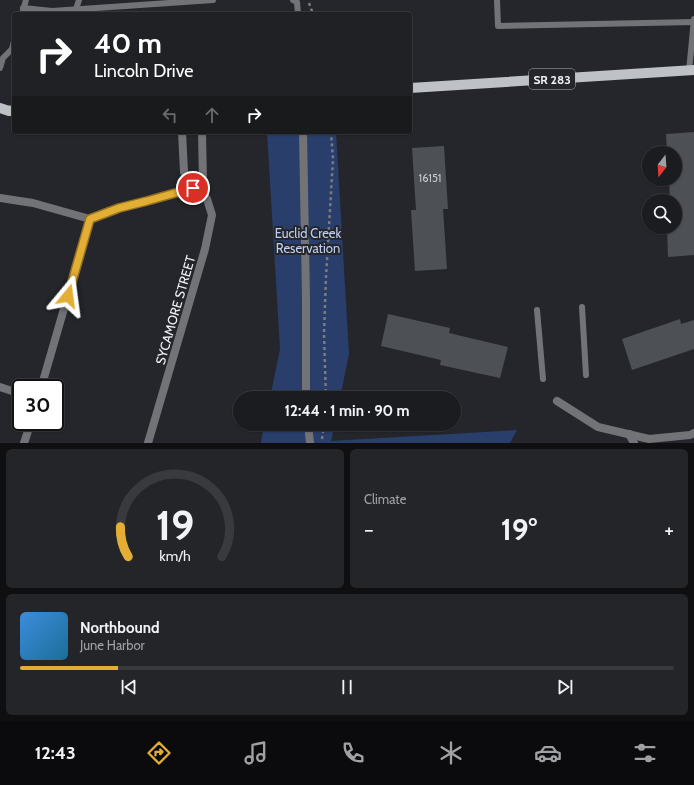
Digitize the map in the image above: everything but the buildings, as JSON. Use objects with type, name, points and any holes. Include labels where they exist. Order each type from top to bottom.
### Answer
[{"type":"main road","name":"SR 283","points":[[412,88],[692,71]]},
{"type":"main road","points":[[0,108],[12,110]]},
{"type":"street","name":"SYCAMORE STREET","points":[[148,443],[205,249],[212,215],[207,199],[193,188],[184,172],[182,134]]},
{"type":"street","points":[[0,198],[33,203],[90,219],[119,208],[193,188],[203,182],[202,134]]},
{"type":"street","points":[[303,134],[306,391]]},
{"type":"street","points":[[44,379],[90,219]]},
{"type":"street","points":[[0,387],[12,391]]},
{"type":"street","points":[[558,401],[598,427],[649,439],[690,435],[694,433]]},
{"type":"street","points":[[24,443],[28,431]]},
{"type":"street","points":[[309,431],[310,443]]},
{"type":"street","points":[[629,434],[634,443]]},
{"type":"lane","points":[[26,0],[22,11],[75,12],[213,0]]},
{"type":"lane","points":[[75,12],[79,0]]},
{"type":"lane","points":[[293,0],[297,2],[298,12]]},
{"type":"lane","points":[[497,0],[498,26],[694,20],[692,71]]},
{"type":"lane","points":[[0,68],[2,57],[12,48]]},
{"type":"lane","points":[[582,307],[586,375]]},
{"type":"lane","points":[[538,310],[543,379]]},
{"type":"path","points":[[307,0],[311,12]]},
{"type":"path","points":[[326,391],[324,334],[333,159],[331,134]]},
{"type":"path","points":[[322,440],[323,431]]},
{"type":"green space","name":"Euclid Creek Reservation","points":[[267,134],[336,134],[349,354],[341,391],[271,391],[280,349]]},
{"type":"green space","points":[[517,430],[510,443],[261,443],[263,431],[333,431],[331,441]]},
{"type":"route","points":[[68,296],[90,219],[119,208],[193,188]]}]
